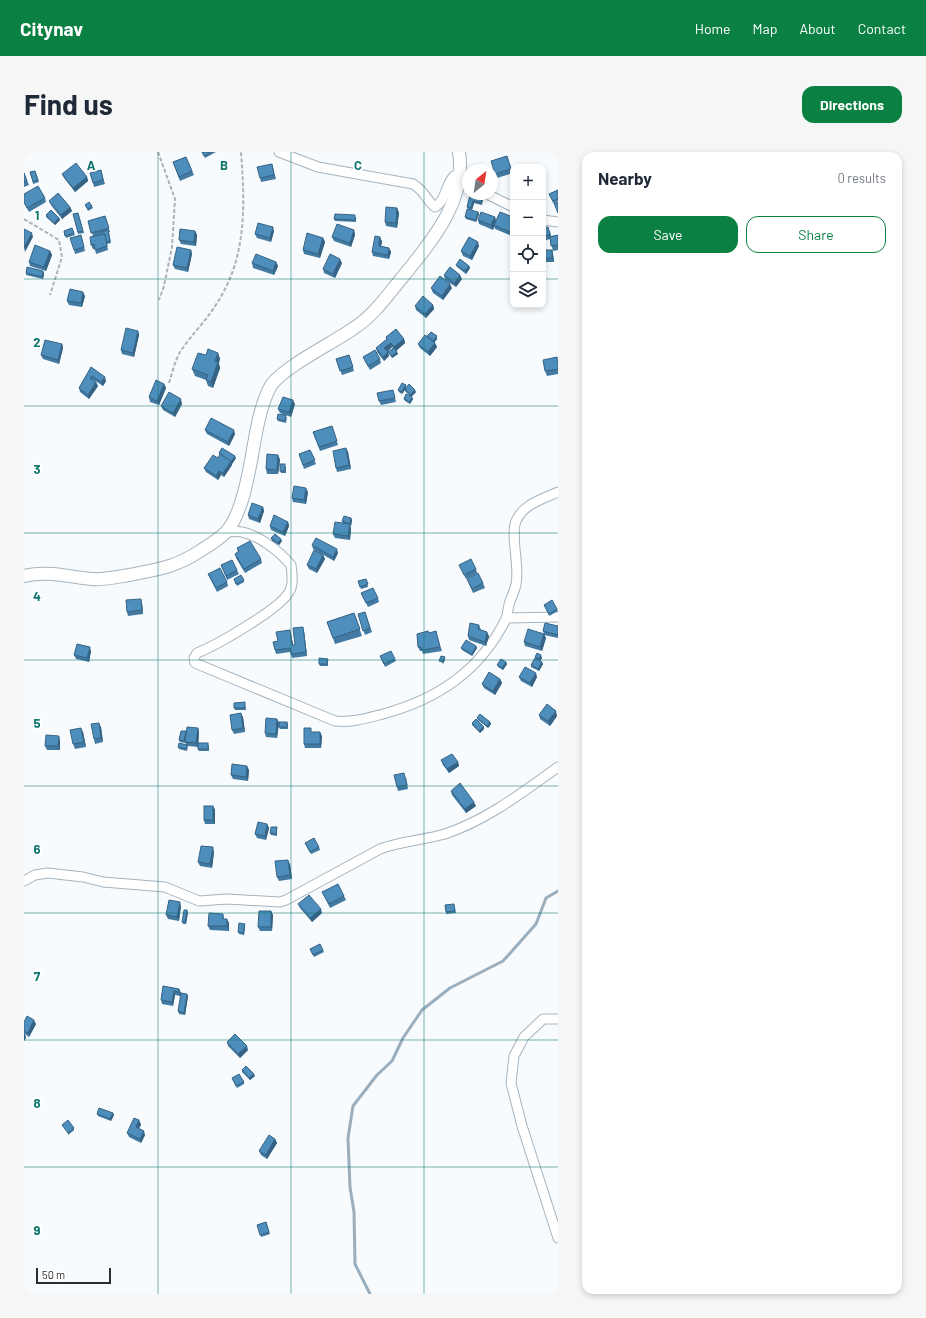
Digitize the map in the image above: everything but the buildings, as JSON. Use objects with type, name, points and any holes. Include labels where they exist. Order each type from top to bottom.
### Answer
[{"type":"main road","points":[[459,152],[462,169]]},
{"type":"main road","points":[[24,576],[46,573],[92,579],[113,578],[150,572],[182,562],[226,532],[236,515],[244,496],[258,421],[272,384],[289,369],[368,318],[420,257],[450,210],[462,184]]},
{"type":"street","points":[[279,152],[318,167],[413,184],[422,190],[429,202],[434,207],[440,204],[449,181],[454,176],[462,179]]},
{"type":"street","points":[[498,200],[510,206]]},
{"type":"street","points":[[546,220],[558,222]]},
{"type":"street","points":[[226,532],[241,532],[251,536],[276,551],[290,565],[291,588],[278,604],[245,627],[197,653],[194,658],[195,663],[335,721],[349,721],[408,707],[450,684],[478,662],[506,618],[516,585],[518,563],[515,544],[516,522],[521,513],[532,504],[558,492]]},
{"type":"street","points":[[506,618],[558,617]]},
{"type":"street","points":[[24,881],[35,875],[48,873],[83,877],[103,882],[165,887],[199,901],[227,900],[280,902],[380,849],[391,845],[446,834],[471,823],[499,808],[558,767]]},
{"type":"street","points":[[558,1019],[543,1019],[524,1037],[514,1056],[511,1083],[522,1126],[558,1238]]},
{"type":"path","points":[[158,152],[175,198],[172,247],[164,286],[159,300]]},
{"type":"path","points":[[168,383],[179,353],[217,303],[232,274],[241,243],[245,200],[241,152]]},
{"type":"path","points":[[24,219],[59,240],[62,257],[50,295]]},
{"type":"waterway","points":[[370,1294],[355,1264],[354,1212],[350,1187],[348,1138],[353,1106],[377,1075],[392,1061],[403,1038],[422,1010],[450,988],[503,961],[536,924],[546,898],[558,891]]}]
